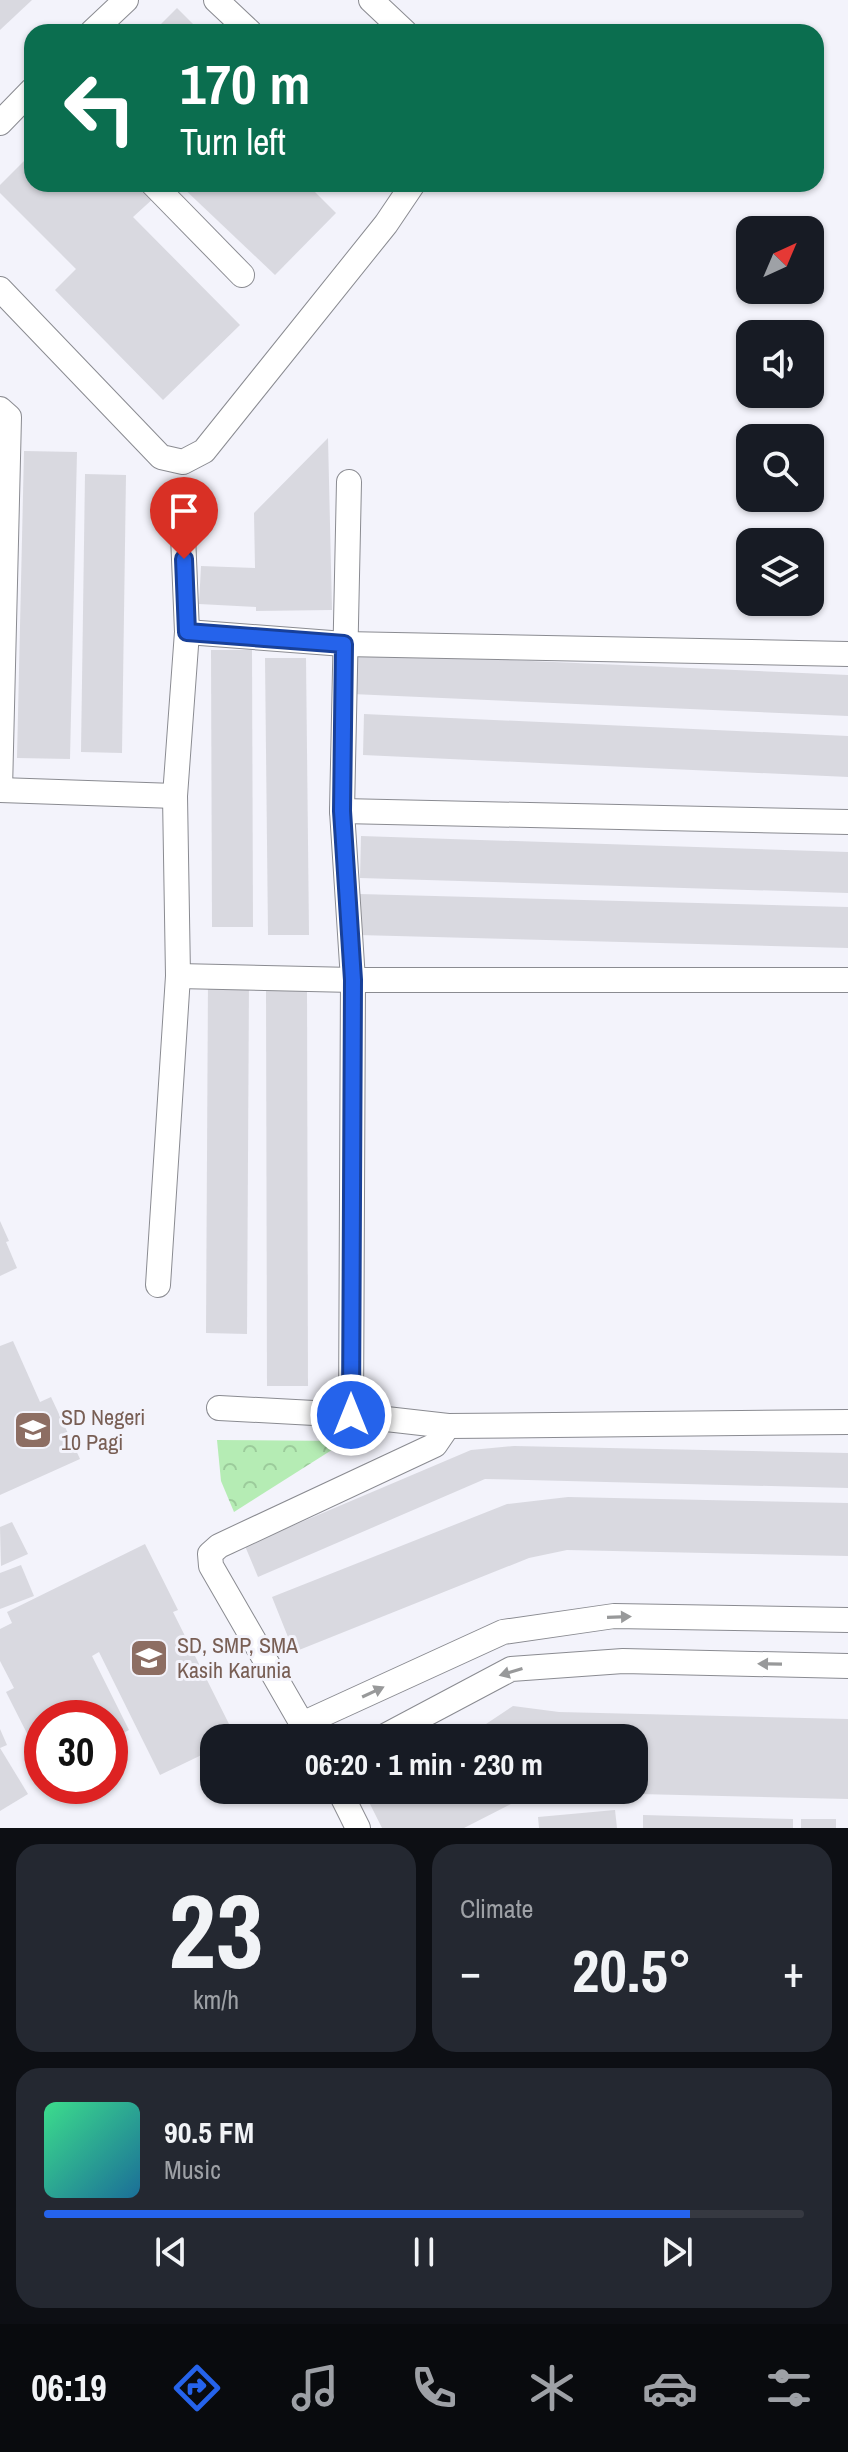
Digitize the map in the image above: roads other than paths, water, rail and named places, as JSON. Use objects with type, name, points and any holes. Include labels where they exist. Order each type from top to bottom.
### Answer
[{"type":"street","points":[[100,24],[126,0]]},
{"type":"street","points":[[216,0],[242,24]]},
{"type":"street","points":[[371,0],[396,24]]},
{"type":"street","points":[[0,123],[24,98]]},
{"type":"street","points":[[161,192],[242,275]]},
{"type":"street","points":[[0,289],[161,457],[183,462],[204,451],[386,224],[408,192]]},
{"type":"street","points":[[0,409],[9,417],[0,790],[175,796]]},
{"type":"street","points":[[349,482],[342,811],[353,980],[351,1415]]},
{"type":"street","points":[[158,1285],[178,976],[175,796],[187,632],[183,535]]},
{"type":"street","points":[[187,632],[344,644],[848,654]]},
{"type":"street","points":[[342,811],[848,822]]},
{"type":"street","points":[[178,976],[353,980],[848,980]]},
{"type":"street","points":[[219,1408],[351,1415],[448,1426],[848,1422]]},
{"type":"street","points":[[302,1724],[211,1566],[210,1554],[231,1540],[435,1445],[448,1426]]},
{"type":"street","points":[[320,1724],[503,1632],[614,1616],[848,1620]]},
{"type":"street","points":[[407,1724],[511,1669],[623,1661],[848,1666]]},
{"type":"street","points":[[346,1804],[358,1828]]},
{"type":"place","name":"SD Negeri 10 Pagi","points":[[33,1430]]},
{"type":"place","name":"SD, SMP, SMA Kasih Karunia","points":[[149,1658]]}]
